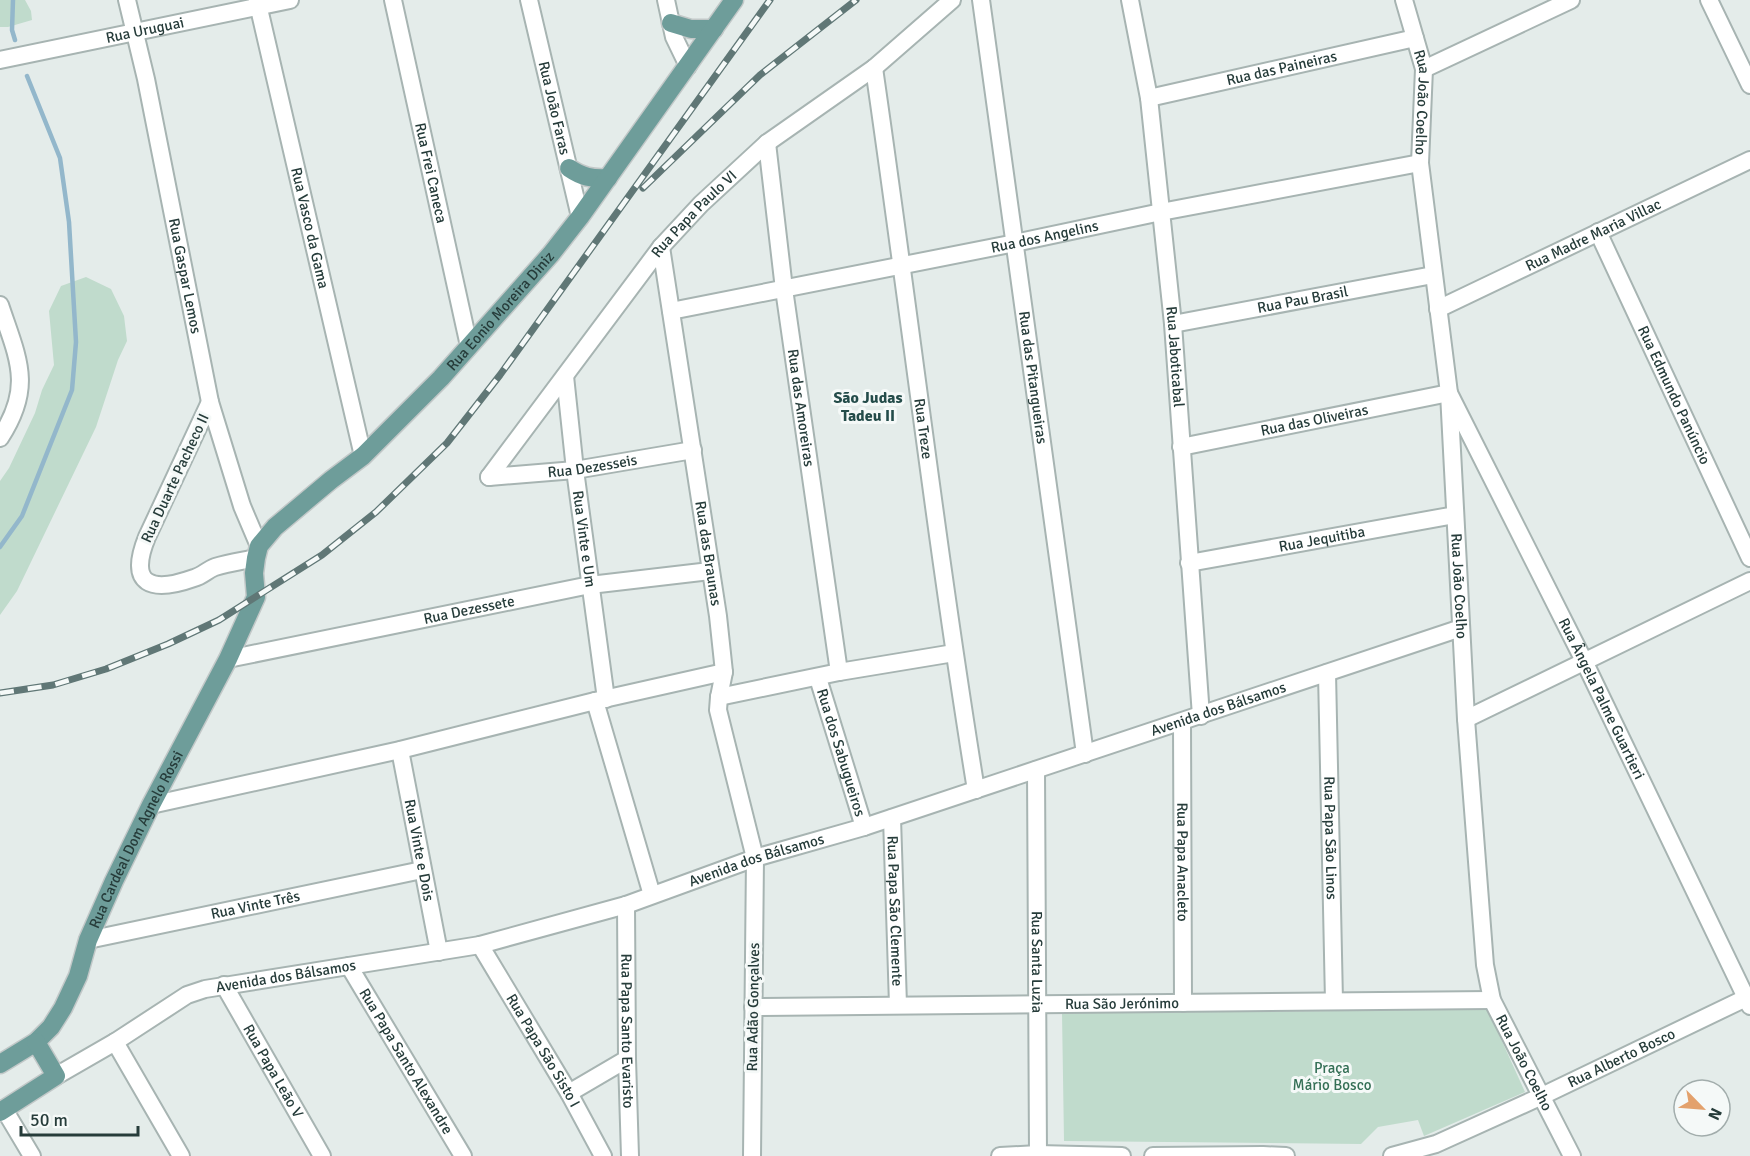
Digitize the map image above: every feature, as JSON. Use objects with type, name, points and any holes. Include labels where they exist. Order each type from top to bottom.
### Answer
[{"type":"main road","name":"Rua Eonio Moreira Diniz","points":[[257,552],[275,527],[363,456],[441,378],[551,254],[580,217],[734,0]]},
{"type":"main road","points":[[671,23],[691,29],[714,29]]},
{"type":"main road","points":[[569,168],[579,176],[608,178]]},
{"type":"main road","name":"Rua Cardeal Dom Agnelo Rossi","points":[[0,1064],[36,1042],[51,1027],[63,1008],[78,976],[88,940],[151,805],[228,659],[256,597],[254,573],[257,552]]},
{"type":"main road","points":[[2,1110],[56,1076],[36,1042]]},
{"type":"street","name":"Rua Gaspar Lemos","points":[[128,0],[146,79],[210,402],[257,552]]},
{"type":"street","name":"Rua Uruguai","points":[[0,60],[135,33],[258,3],[290,0]]},
{"type":"street","name":"Rua Frei Caneca","points":[[393,0],[469,346]]},
{"type":"street","name":"Rua João Faras","points":[[529,0],[580,217]]},
{"type":"street","points":[[666,0],[674,37],[688,66]]},
{"type":"street","name":"Rua Papa Paulo VI","points":[[489,477],[661,248],[701,204],[767,143],[874,68],[952,0]]},
{"type":"street","name":"Rua das Pitangueiras","points":[[981,0],[1084,754]]},
{"type":"street","name":"Rua Jaboticabal","points":[[1130,0],[1149,98],[1173,324],[1201,716]]},
{"type":"street","name":"Rua João Coelho","points":[[1404,0],[1424,69],[1420,163],[1449,393],[1466,719],[1485,965],[1492,1000],[1572,1156]]},
{"type":"street","points":[[1424,69],[1571,0]]},
{"type":"street","points":[[1709,0],[1750,85]]},
{"type":"street","name":"Rua Vasco da Gama","points":[[258,3],[363,456]]},
{"type":"street","name":"Rua das Paineiras","points":[[1149,98],[1415,38]]},
{"type":"street","name":"Rua Treze","points":[[874,68],[954,653],[976,790]]},
{"type":"street","name":"Rua das Amoreiras","points":[[767,143],[784,289],[839,672]]},
{"type":"street","name":"Rua Madre Maria Villac","points":[[1438,309],[1750,160]]},
{"type":"street","name":"Rua dos Angelins","points":[[671,311],[1161,212],[1420,163]]},
{"type":"street","name":"Rua Edmundo Panúncio","points":[[1598,232],[1750,558]]},
{"type":"street","name":"Rua das Braunas","points":[[661,248],[693,450],[724,672],[718,710],[755,858]]},
{"type":"street","name":"Rua Pau Brasil","points":[[1173,324],[1433,275]]},
{"type":"street","points":[[0,305],[14,347],[21,384],[17,406],[0,438]]},
{"type":"street","name":"Rua Vinte e Um","points":[[565,376],[601,700],[652,895]]},
{"type":"street","name":"Rua das Oliveiras","points":[[1181,447],[1449,393]]},
{"type":"street","name":"Rua Ângela Palme Guartieri","points":[[1449,393],[1584,661],[1749,1000]]},
{"type":"street","name":"Rua Duarte Pacheco II","points":[[210,402],[140,553],[140,571],[149,584],[163,586],[196,578],[212,568],[257,552]]},
{"type":"street","name":"Rua Dezesseis","points":[[489,477],[574,470],[693,450]]},
{"type":"street","name":"Rua Jequitiba","points":[[1190,563],[1455,515]]},
{"type":"street","name":"Rua Dezessete","points":[[228,659],[590,585],[710,570]]},
{"type":"street","points":[[1466,719],[1750,581]]},
{"type":"street","name":"Avenida dos Bálsamos","points":[[56,1076],[115,1042],[187,995],[205,989],[480,945],[626,905],[755,858],[892,818],[1461,628]]},
{"type":"street","points":[[719,697],[839,672],[954,653]]},
{"type":"street","points":[[151,805],[400,750],[724,672]]},
{"type":"street","name":"Rua Papa São Linos","points":[[1327,673],[1334,1001]]},
{"type":"street","name":"Rua dos Sabugueiros","points":[[818,678],[864,827]]},
{"type":"street","name":"Rua Papa Anacleto","points":[[1182,722],[1183,1003]]},
{"type":"street","name":"Rua Vinte e Dois","points":[[400,750],[439,952]]},
{"type":"street","name":"Rua Santa Luzia","points":[[1036,770],[1038,1154]]},
{"type":"street","name":"Rua Papa São Clemente","points":[[892,818],[898,1005]]},
{"type":"street","name":"Rua Adão Gonçalves","points":[[752,1156],[755,858]]},
{"type":"street","name":"Rua Vinte Três","points":[[88,940],[422,870]]},
{"type":"street","name":"Rua Papa Santo Evaristo","points":[[626,905],[629,1151]]},
{"type":"street","name":"Rua Papa São Sisto I","points":[[480,945],[569,1093],[603,1156]]},
{"type":"street","name":"Rua Papa Santo Alexandre","points":[[349,966],[463,1156]]},
{"type":"street","name":"Rua Papa Leão V","points":[[224,985],[322,1156]]},
{"type":"street","name":"Rua São Jerónimo","points":[[753,1007],[1492,1000]]},
{"type":"street","name":"Rua Alberto Bosco","points":[[1392,1156],[1436,1144],[1749,1000]]},
{"type":"street","points":[[115,1042],[181,1156]]},
{"type":"street","points":[[569,1093],[627,1059]]},
{"type":"street","points":[[2,1110],[32,1156]]},
{"type":"street","points":[[603,1156],[629,1151]]},
{"type":"street","points":[[1000,1156],[1038,1154],[1122,1156]]},
{"type":"street","points":[[1153,1156],[1286,1156]]},
{"type":"green space","points":[[0,0],[25,0],[31,11],[32,20],[0,27]]},
{"type":"green space","points":[[86,277],[111,289],[124,316],[127,341],[118,360],[96,427],[17,591],[0,615],[0,481],[9,468],[35,413],[42,390],[54,365],[49,311],[61,286]]},
{"type":"green space","name":"Praça Mário Bosco","points":[[1486,1006],[1525,1092],[1424,1136],[1418,1120],[1378,1127],[1361,1144],[1064,1141],[1062,1013],[1340,1011]]},
{"type":"waterway","points":[[13,0],[12,30],[15,40]]},
{"type":"waterway","points":[[0,547],[22,516],[72,390],[76,342],[69,222],[60,158],[27,76]]},
{"type":"railway","points":[[0,693],[53,685],[106,669],[219,620],[322,555],[376,512],[447,443],[500,375],[770,0]]},
{"type":"railway","points":[[643,188],[760,75],[856,0]]},
{"type":"district","name":"São Judas Tadeu II","points":[[868,407]]}]
